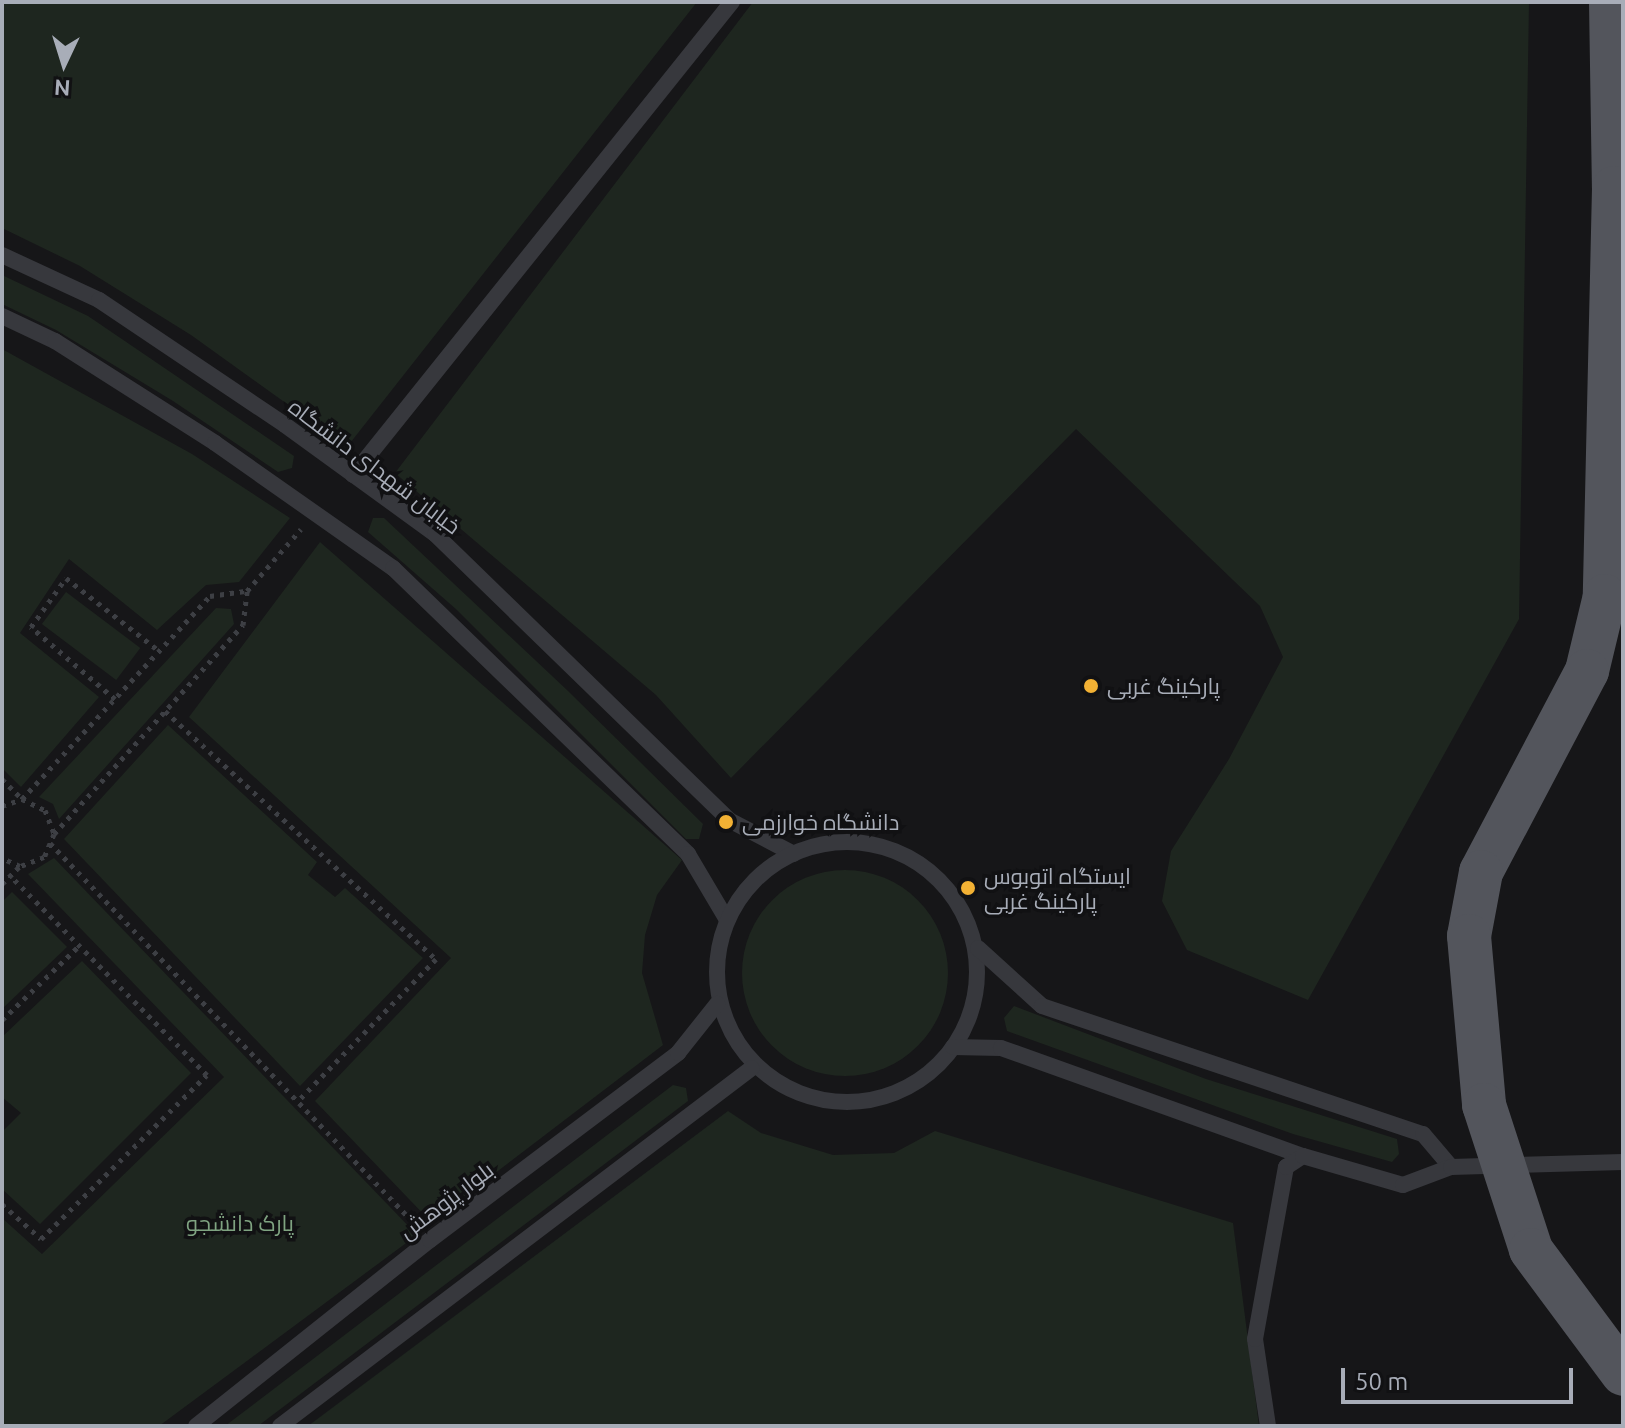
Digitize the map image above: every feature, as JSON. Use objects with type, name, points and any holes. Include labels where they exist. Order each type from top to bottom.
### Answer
[{"type":"main road","points":[[1611,2],[1614,188],[1605,596],[1587,671],[1481,872],[1469,936],[1484,1105],[1531,1250],[1623,1374]]},
{"type":"lane","points":[[353,475],[732,2]]},
{"type":"lane","name":"خیابان شهدای دانشگاه","points":[[2,255],[99,300],[435,534],[729,820],[794,854]]},
{"type":"lane","points":[[2,316],[55,341],[318,511],[393,568],[688,854],[727,920]]},
{"type":"lane","points":[[978,948],[970,1014],[953,1047],[932,1070],[904,1089],[871,1099],[837,1101],[804,1094],[752,1068],[717,1004],[718,956],[727,920],[766,870],[794,854],[824,844],[858,843],[901,855],[946,887],[978,948],[1042,1006],[1423,1134],[1451,1167]]},
{"type":"lane","name":"بلوار پژوهش","points":[[196,1426],[430,1240],[678,1053],[717,1004]]},
{"type":"lane","points":[[953,1047],[1001,1048],[1303,1156],[1403,1185],[1451,1167],[1623,1162]]},
{"type":"lane","points":[[280,1426],[752,1068]]},
{"type":"lane","points":[[1268,1426],[1255,1339],[1281,1174],[1303,1156]]},
{"type":"path","points":[[2,884],[20,866],[44,857],[54,834],[243,625],[247,591],[318,511]]},
{"type":"path","points":[[115,699],[31,627],[66,578],[159,651]]},
{"type":"path","points":[[2,806],[22,799],[210,596],[247,591]]},
{"type":"path","points":[[165,711],[436,959],[299,1100]]},
{"type":"path","points":[[2,779],[22,799],[45,810],[54,834]]},
{"type":"path","points":[[50,843],[430,1240]]},
{"type":"path","points":[[2,858],[20,866]]},
{"type":"path","points":[[2,1204],[41,1239],[207,1075],[10,875]]},
{"type":"path","points":[[2,1020],[80,945]]},
{"type":"green space","points":[[2,2],[697,2],[347,447],[191,335],[80,266],[2,228]]},
{"type":"green space","points":[[753,2],[1529,2],[1519,619],[1308,1000],[1187,950],[1162,901],[1171,851],[1229,759],[1283,657],[1260,606],[1076,429],[731,778],[656,695],[395,473]]},
{"type":"green space","points":[[2,275],[88,316],[294,456],[292,468],[278,472],[173,401],[56,330],[2,304]]},
{"type":"green space","points":[[2,349],[192,454],[290,518],[239,582],[206,585],[157,630],[69,559],[20,633],[99,697],[21,787],[2,768]]},
{"type":"green space","points":[[373,518],[384,518],[567,690],[703,824],[699,839],[686,839],[457,610],[368,532]]},
{"type":"green space","points":[[320,542],[682,860],[657,895],[645,935],[642,973],[663,1045],[431,1222],[315,1101],[451,958],[189,717]]},
{"type":"green space","points":[[66,592],[140,648],[116,680],[42,624]]},
{"type":"green space","points":[[216,608],[231,609],[234,624],[59,819],[53,804],[39,797]]},
{"type":"green space","points":[[168,725],[317,862],[308,875],[335,897],[345,888],[423,958],[300,1086],[64,839]]},
{"type":"green space","name":"پارک دانشجو","points":[[54,858],[417,1235],[159,1426],[2,1426],[2,1218],[42,1254],[224,1077],[28,874]]},
{"type":"green space","points":[[845,870],[884,878],[918,900],[940,934],[948,973],[940,1012],[918,1046],[884,1068],[845,1076],[806,1068],[772,1046],[750,1012],[742,973],[750,934],[772,900],[806,878]]},
{"type":"green space","points":[[12,892],[67,947],[2,1009],[2,902]]},
{"type":"green space","points":[[82,961],[191,1073],[40,1224],[2,1189],[2,1132],[21,1113],[2,1097],[2,1037]]},
{"type":"green space","points":[[1014,1006],[1206,1079],[1397,1139],[1399,1154],[1392,1162],[1293,1134],[1007,1031],[1004,1018]]},
{"type":"green space","points":[[673,1085],[686,1088],[688,1101],[258,1426],[225,1426]]},
{"type":"green space","points":[[728,1111],[761,1133],[833,1155],[894,1153],[935,1131],[1233,1223],[1259,1426],[308,1426]]},
{"type":"place","name":"پارکینگ غربی","points":[[1091,686]]},
{"type":"place","name":"دانشگاه خوارزمی","points":[[726,822]]},
{"type":"place","name":"ایستگاه اتوبوس پارکینگ غربی","points":[[968,888]]}]
